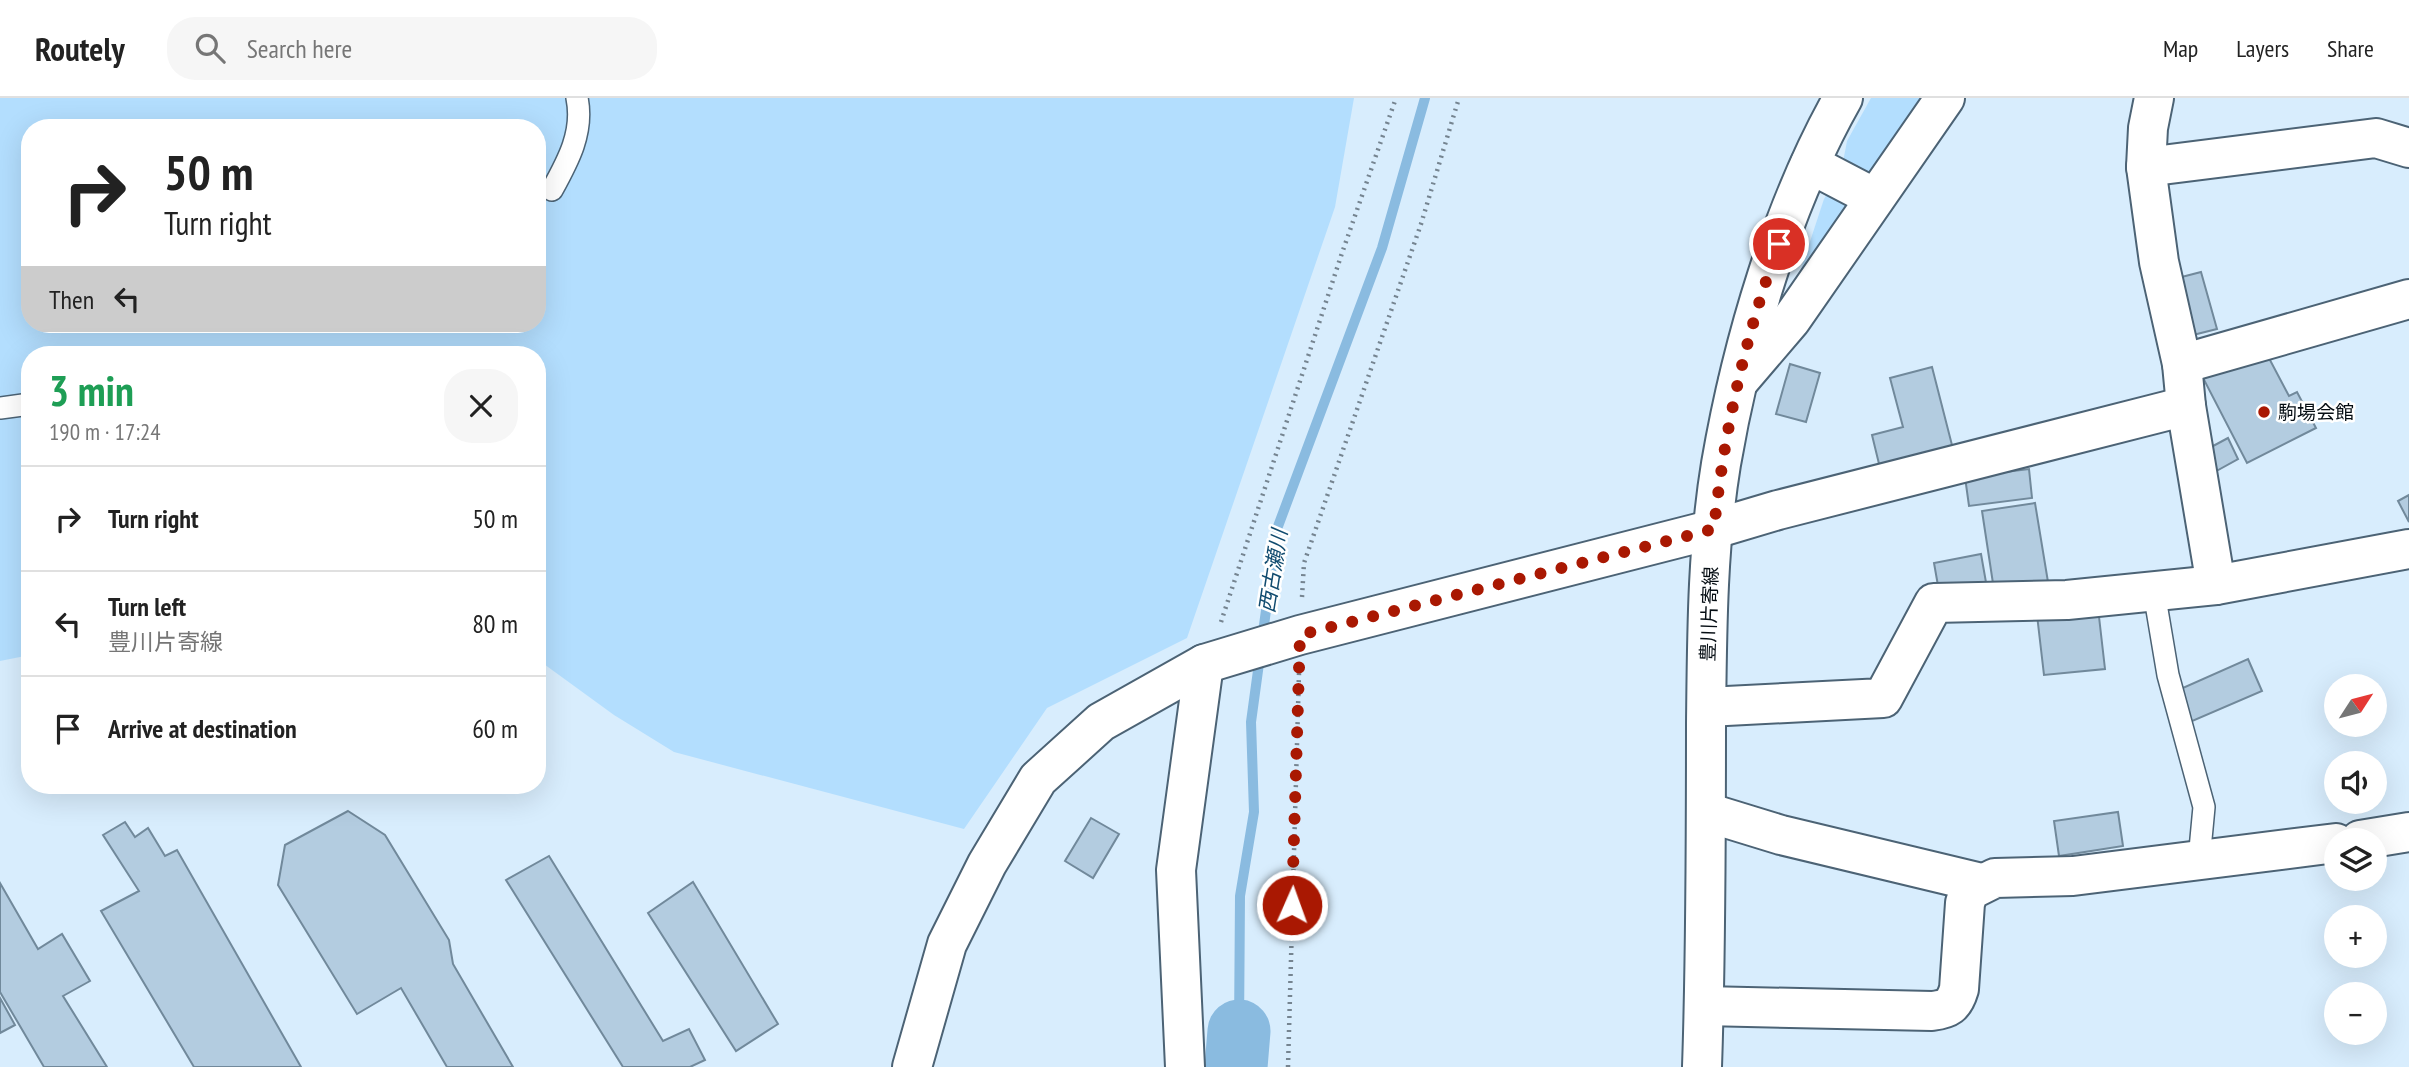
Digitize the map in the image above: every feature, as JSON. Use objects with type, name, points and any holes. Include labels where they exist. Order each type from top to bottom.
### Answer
[{"type":"street","name":"豊川片寄線","points":[[1702,1067],[1708,598],[1721,465],[1738,382],[1770,268],[1810,164],[1843,98]]},
{"type":"street","points":[[1738,382],[1791,320],[1945,98]]},
{"type":"street","points":[[2154,98],[2148,128],[2146,167],[2159,262],[2182,364],[2186,406],[2216,585]]},
{"type":"street","points":[[2146,167],[2376,138],[2409,148]]},
{"type":"street","points":[[1810,164],[1875,198]]},
{"type":"street","points":[[2182,364],[2409,299]]},
{"type":"street","points":[[912,1067],[947,944],[987,864],[1038,779],[1101,722],[1219,661],[1293,637],[2186,406]]},
{"type":"street","points":[[1707,707],[1883,698],[1934,603],[2067,600],[2216,585],[2409,549]]},
{"type":"street","points":[[1185,1067],[1176,870],[1219,661]]},
{"type":"street","points":[[1706,812],[1781,835],[1981,883]]},
{"type":"street","points":[[2387,836],[2409,832]]},
{"type":"street","points":[[1704,1006],[1932,1012],[1948,1009],[1955,1001],[1959,989],[1965,902],[1969,891],[1981,883],[1995,878],[2074,876],[2324,844]]},
{"type":"lane","points":[[552,191],[569,159],[578,131],[580,114],[577,98]]},
{"type":"lane","points":[[0,408],[21,405]]},
{"type":"lane","points":[[2154,592],[2168,675],[2204,807],[2199,860]]},
{"type":"path","points":[[1219,661],[1226,609],[1341,256],[1396,98]]},
{"type":"path","points":[[1288,1067],[1293,637],[1304,563],[1422,224],[1459,98]]},
{"type":"shaded area","points":[[0,98],[1354,98],[1335,207],[1187,638],[1047,708],[964,829],[674,752],[614,715],[546,666],[546,346],[21,346],[21,657],[0,661]]},
{"type":"shaded area","points":[[1871,98],[1927,98],[1870,176],[1843,162],[1847,141]]},
{"type":"shaded area","points":[[1827,194],[1848,205],[1796,284],[1824,199]]},
{"type":"building","points":[[2201,272],[2217,329],[2185,337],[2170,280]]},
{"type":"building","name":"駒場会館","points":[[2261,343],[2289,396],[2297,392],[2316,428],[2247,463],[2201,374]]},
{"type":"building","points":[[1790,364],[1820,373],[1806,422],[1776,414]]},
{"type":"building","points":[[1932,367],[1953,449],[1880,468],[1872,435],[1903,427],[1890,378]]},
{"type":"building","points":[[2228,438],[2238,459],[2211,474],[2200,453]]},
{"type":"building","points":[[2029,469],[2032,498],[1969,506],[1965,477]]},
{"type":"building","points":[[2409,495],[2409,522],[2398,501]]},
{"type":"building","points":[[2035,503],[2048,582],[1994,590],[1982,511]]},
{"type":"building","points":[[1981,554],[1987,588],[1940,597],[1934,563]]},
{"type":"building","points":[[2098,608],[2105,669],[2044,675],[2037,615]]},
{"type":"building","points":[[2248,659],[2262,691],[2190,722],[2176,691]]},
{"type":"building","points":[[348,811],[385,835],[449,940],[453,964],[513,1067],[447,1067],[401,988],[357,1014],[278,885],[285,845]]},
{"type":"building","points":[[2118,812],[2123,846],[2059,856],[2054,821]]},
{"type":"building","points":[[1091,818],[1119,834],[1093,878],[1065,861]]},
{"type":"building","points":[[125,822],[135,837],[148,828],[165,856],[177,850],[301,1067],[194,1067],[101,911],[139,891],[103,835]]},
{"type":"building","points":[[549,856],[663,1041],[689,1029],[705,1060],[690,1067],[623,1067],[506,880]]},
{"type":"building","points":[[693,882],[778,1024],[736,1051],[648,913]]},
{"type":"building","points":[[0,883],[38,949],[62,934],[90,981],[63,996],[107,1067],[44,1067],[0,992]]},
{"type":"building","points":[[0,998],[15,1025],[0,1033]]},
{"type":"waterway","name":"西古瀬川","points":[[1262,640],[1277,529],[1382,248],[1425,98]]},
{"type":"waterway","name":"西古瀬川","points":[[1239,1031],[1240,896],[1254,812],[1251,722],[1260,656]]},
{"type":"waterway","name":"西古瀬川","points":[[1236,1067],[1239,1031]]},
{"type":"place","name":"駒場会館","points":[[2264,412]]},
{"type":"route","points":[[1292,905],[1300,635],[1714,529],[1721,465],[1738,382],[1779,244]]}]
